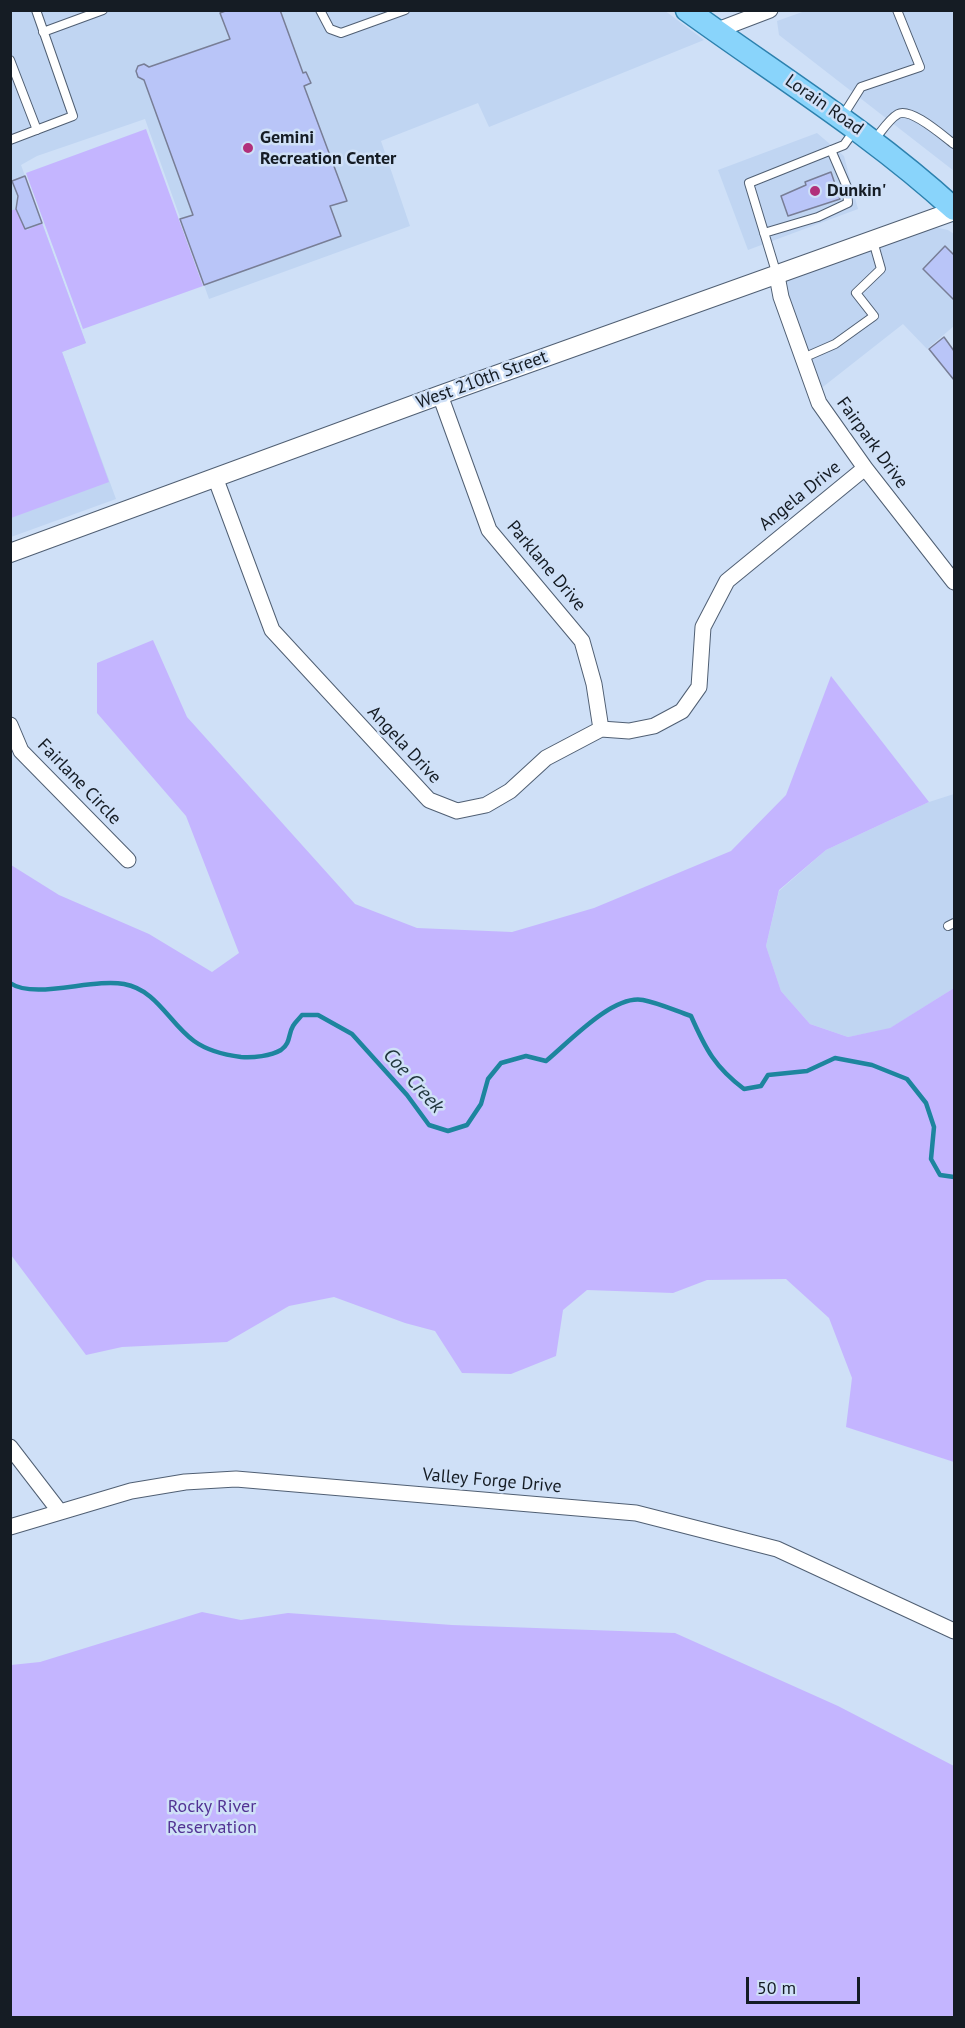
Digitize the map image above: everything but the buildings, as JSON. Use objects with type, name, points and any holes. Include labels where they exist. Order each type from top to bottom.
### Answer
[{"type":"main road","name":"Lorain Road","points":[[687,10],[857,128],[954,210]]},
{"type":"street","points":[[715,31],[770,10]]},
{"type":"street","name":"West 210th Street","points":[[10,553],[954,210]]},
{"type":"street","name":"Fairpark Drive","points":[[777,276],[781,297],[819,403],[865,468],[954,582]]},
{"type":"street","name":"Parklane Drive","points":[[440,395],[489,530],[582,642],[594,684],[601,729]]},
{"type":"street","name":"Angela Drive","points":[[215,477],[272,630],[429,800],[457,811],[486,805],[510,791],[546,758],[601,729],[628,731],[654,726],[682,711],[699,687],[703,627],[727,581],[865,468]]},
{"type":"street","name":"Fairlane Circle","points":[[10,724],[21,751],[128,860]]},
{"type":"street","points":[[10,1447],[60,1512]]},
{"type":"street","name":"Valley Forge Drive","points":[[10,1527],[131,1491],[184,1482],[236,1479],[636,1513],[777,1549],[954,1631]]},
{"type":"lane","points":[[10,140],[73,116],[36,10]]},
{"type":"lane","points":[[43,32],[103,10]]},
{"type":"lane","points":[[320,10],[330,29],[341,33],[405,10]]},
{"type":"lane","points":[[777,276],[749,183],[844,145],[857,128],[861,87],[920,66],[897,10]]},
{"type":"lane","points":[[10,60],[37,130]]},
{"type":"lane","points":[[857,128],[906,113],[916,117],[954,144]]},
{"type":"lane","points":[[764,233],[818,217],[848,203],[847,187],[831,150]]},
{"type":"lane","points":[[803,358],[835,344],[874,316],[856,293],[881,269],[873,241]]},
{"type":"shaded area","points":[[664,10],[704,40],[489,127],[478,103],[381,141],[410,226],[209,299],[145,119],[37,156],[21,165],[86,343],[62,352],[116,499],[11,537],[11,11]]},
{"type":"shaded area","points":[[805,11],[954,11],[954,171],[779,35],[777,21]]},
{"type":"shaded area","points":[[817,133],[844,156],[858,209],[748,250],[718,170]]},
{"type":"shaded area","points":[[929,226],[948,230],[954,234],[954,326],[927,349],[903,324],[819,390],[775,281]]},
{"type":"shaded area","points":[[954,794],[954,988],[889,1029],[848,1037],[810,1024],[781,991],[766,946],[779,891],[826,850],[929,802]]},
{"type":"green space","points":[[146,129],[203,286],[83,329],[26,173]]},
{"type":"green space","points":[[16,209],[27,230],[42,223],[86,343],[62,352],[109,482],[11,518],[10,211]]},
{"type":"green space","points":[[153,640],[187,717],[355,904],[417,928],[512,932],[594,908],[731,851],[786,795],[831,676],[929,802],[826,850],[779,890],[766,946],[781,991],[810,1024],[848,1037],[890,1028],[954,988],[954,1462],[846,1427],[852,1378],[829,1318],[786,1279],[707,1280],[673,1293],[587,1290],[563,1310],[556,1356],[511,1374],[462,1373],[435,1331],[405,1323],[334,1297],[289,1306],[227,1342],[122,1347],[86,1355],[11,1255],[11,865],[59,895],[149,934],[212,972],[239,953],[186,816],[97,713],[97,663]]},
{"type":"green space","name":"Rocky River Reservation","points":[[202,1612],[241,1620],[288,1613],[452,1625],[675,1633],[838,1706],[954,1766],[954,2017],[11,2017],[11,1665],[40,1662]]},
{"type":"waterway","name":"Coe Creek","points":[[10,983],[21,988],[34,989],[111,983],[135,987],[154,1000],[194,1041],[217,1052],[241,1057],[262,1056],[281,1050],[288,1041],[291,1029],[302,1015],[318,1015],[352,1034],[407,1095],[429,1125],[448,1131],[467,1125],[481,1104],[488,1079],[501,1063],[526,1056],[546,1061],[578,1032],[605,1012],[618,1004],[631,1000],[643,1000],[691,1016],[712,1057],[744,1089],[761,1086],[768,1075],[807,1071],[835,1058],[872,1065],[907,1079],[926,1103],[934,1127],[931,1159],[940,1175],[954,1177]]},
{"type":"place","name":"Gemini Recreation Center","points":[[248,148]]},
{"type":"place","name":"Dunkin'","points":[[815,191]]}]
